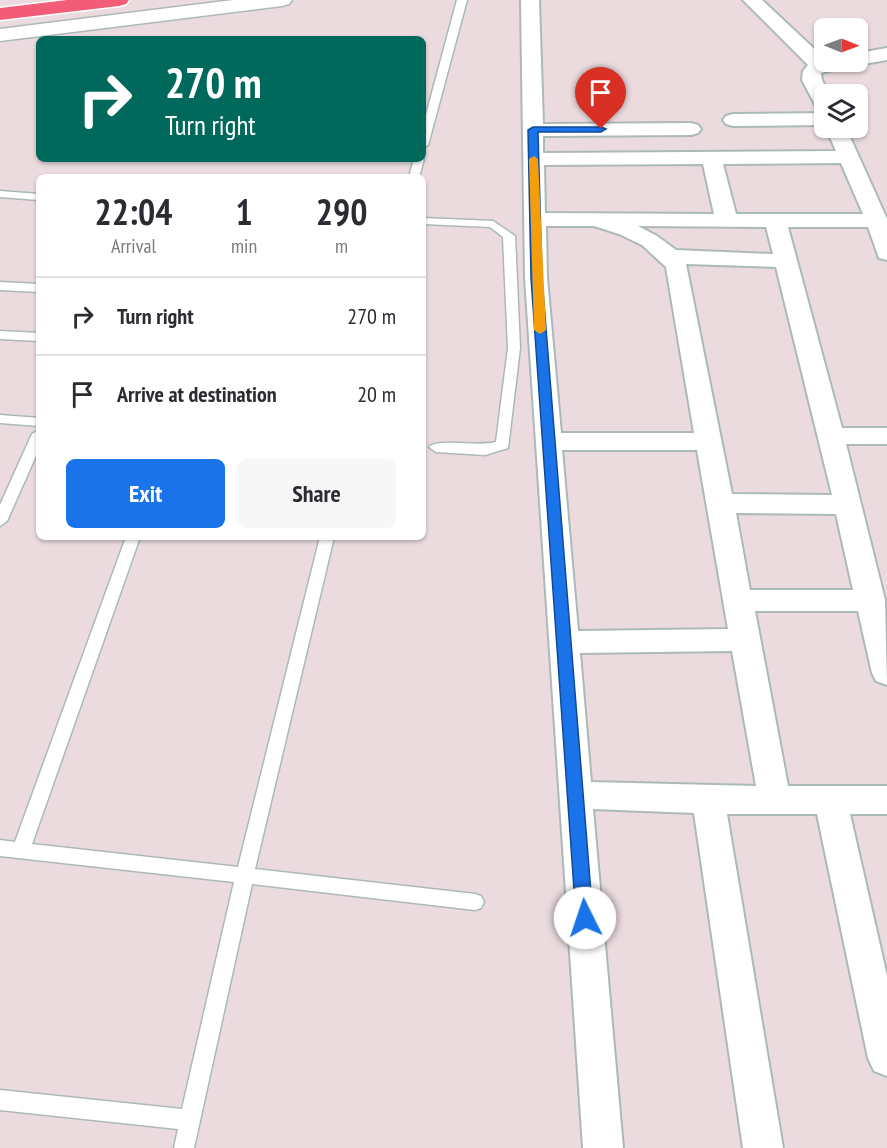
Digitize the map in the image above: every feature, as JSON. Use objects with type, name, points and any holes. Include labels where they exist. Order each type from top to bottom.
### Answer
[{"type":"highway","points":[[0,2],[15,0]]},
{"type":"highway","points":[[0,14],[119,0]]},
{"type":"street","points":[[0,35],[282,0]]},
{"type":"street","points":[[530,0],[536,278],[603,1148]]},
{"type":"street","points":[[752,0],[814,60]]},
{"type":"street","points":[[868,57],[887,54]]},
{"type":"street","points":[[814,69],[812,80],[814,84]]},
{"type":"street","points":[[733,120],[814,119]]},
{"type":"street","points":[[533,130],[691,129]]},
{"type":"street","points":[[841,138],[877,221],[887,253]]},
{"type":"street","points":[[534,159],[850,157]]},
{"type":"street","points":[[712,159],[726,219]]},
{"type":"street","points":[[589,218],[633,231],[654,242],[671,257],[677,267],[743,640],[774,798]]},
{"type":"street","points":[[536,219],[877,221]]},
{"type":"street","points":[[775,219],[831,436],[887,673]]},
{"type":"street","points":[[671,257],[786,261]]},
{"type":"street","points":[[831,436],[887,436]]},
{"type":"street","points":[[549,441],[709,442]]},
{"type":"street","points":[[720,503],[846,505]]},
{"type":"street","points":[[736,601],[871,600]]},
{"type":"street","points":[[564,642],[743,640]]},
{"type":"street","points":[[575,795],[708,800],[774,798],[887,800]]},
{"type":"street","points":[[830,799],[887,1058]]},
{"type":"street","points":[[708,800],[763,1148]]},
{"type":"lane","points":[[426,134],[462,0]]},
{"type":"lane","points":[[0,194],[36,196]]},
{"type":"lane","points":[[426,220],[493,224],[509,236],[514,348],[503,445],[485,450],[435,447]]},
{"type":"lane","points":[[0,286],[36,288]]},
{"type":"lane","points":[[0,335],[36,337]]},
{"type":"lane","points":[[0,419],[36,422]]},
{"type":"lane","points":[[0,521],[36,441]]},
{"type":"lane","points":[[21,850],[132,540]]},
{"type":"lane","points":[[184,1148],[245,875],[326,540]]},
{"type":"lane","points":[[0,848],[475,902]]},
{"type":"lane","points":[[0,1100],[189,1120]]},
{"type":"slow traffic","points":[[534,159],[536,278],[540,330]]},
{"type":"route","points":[[585,918],[536,278],[533,130],[601,129]]}]
